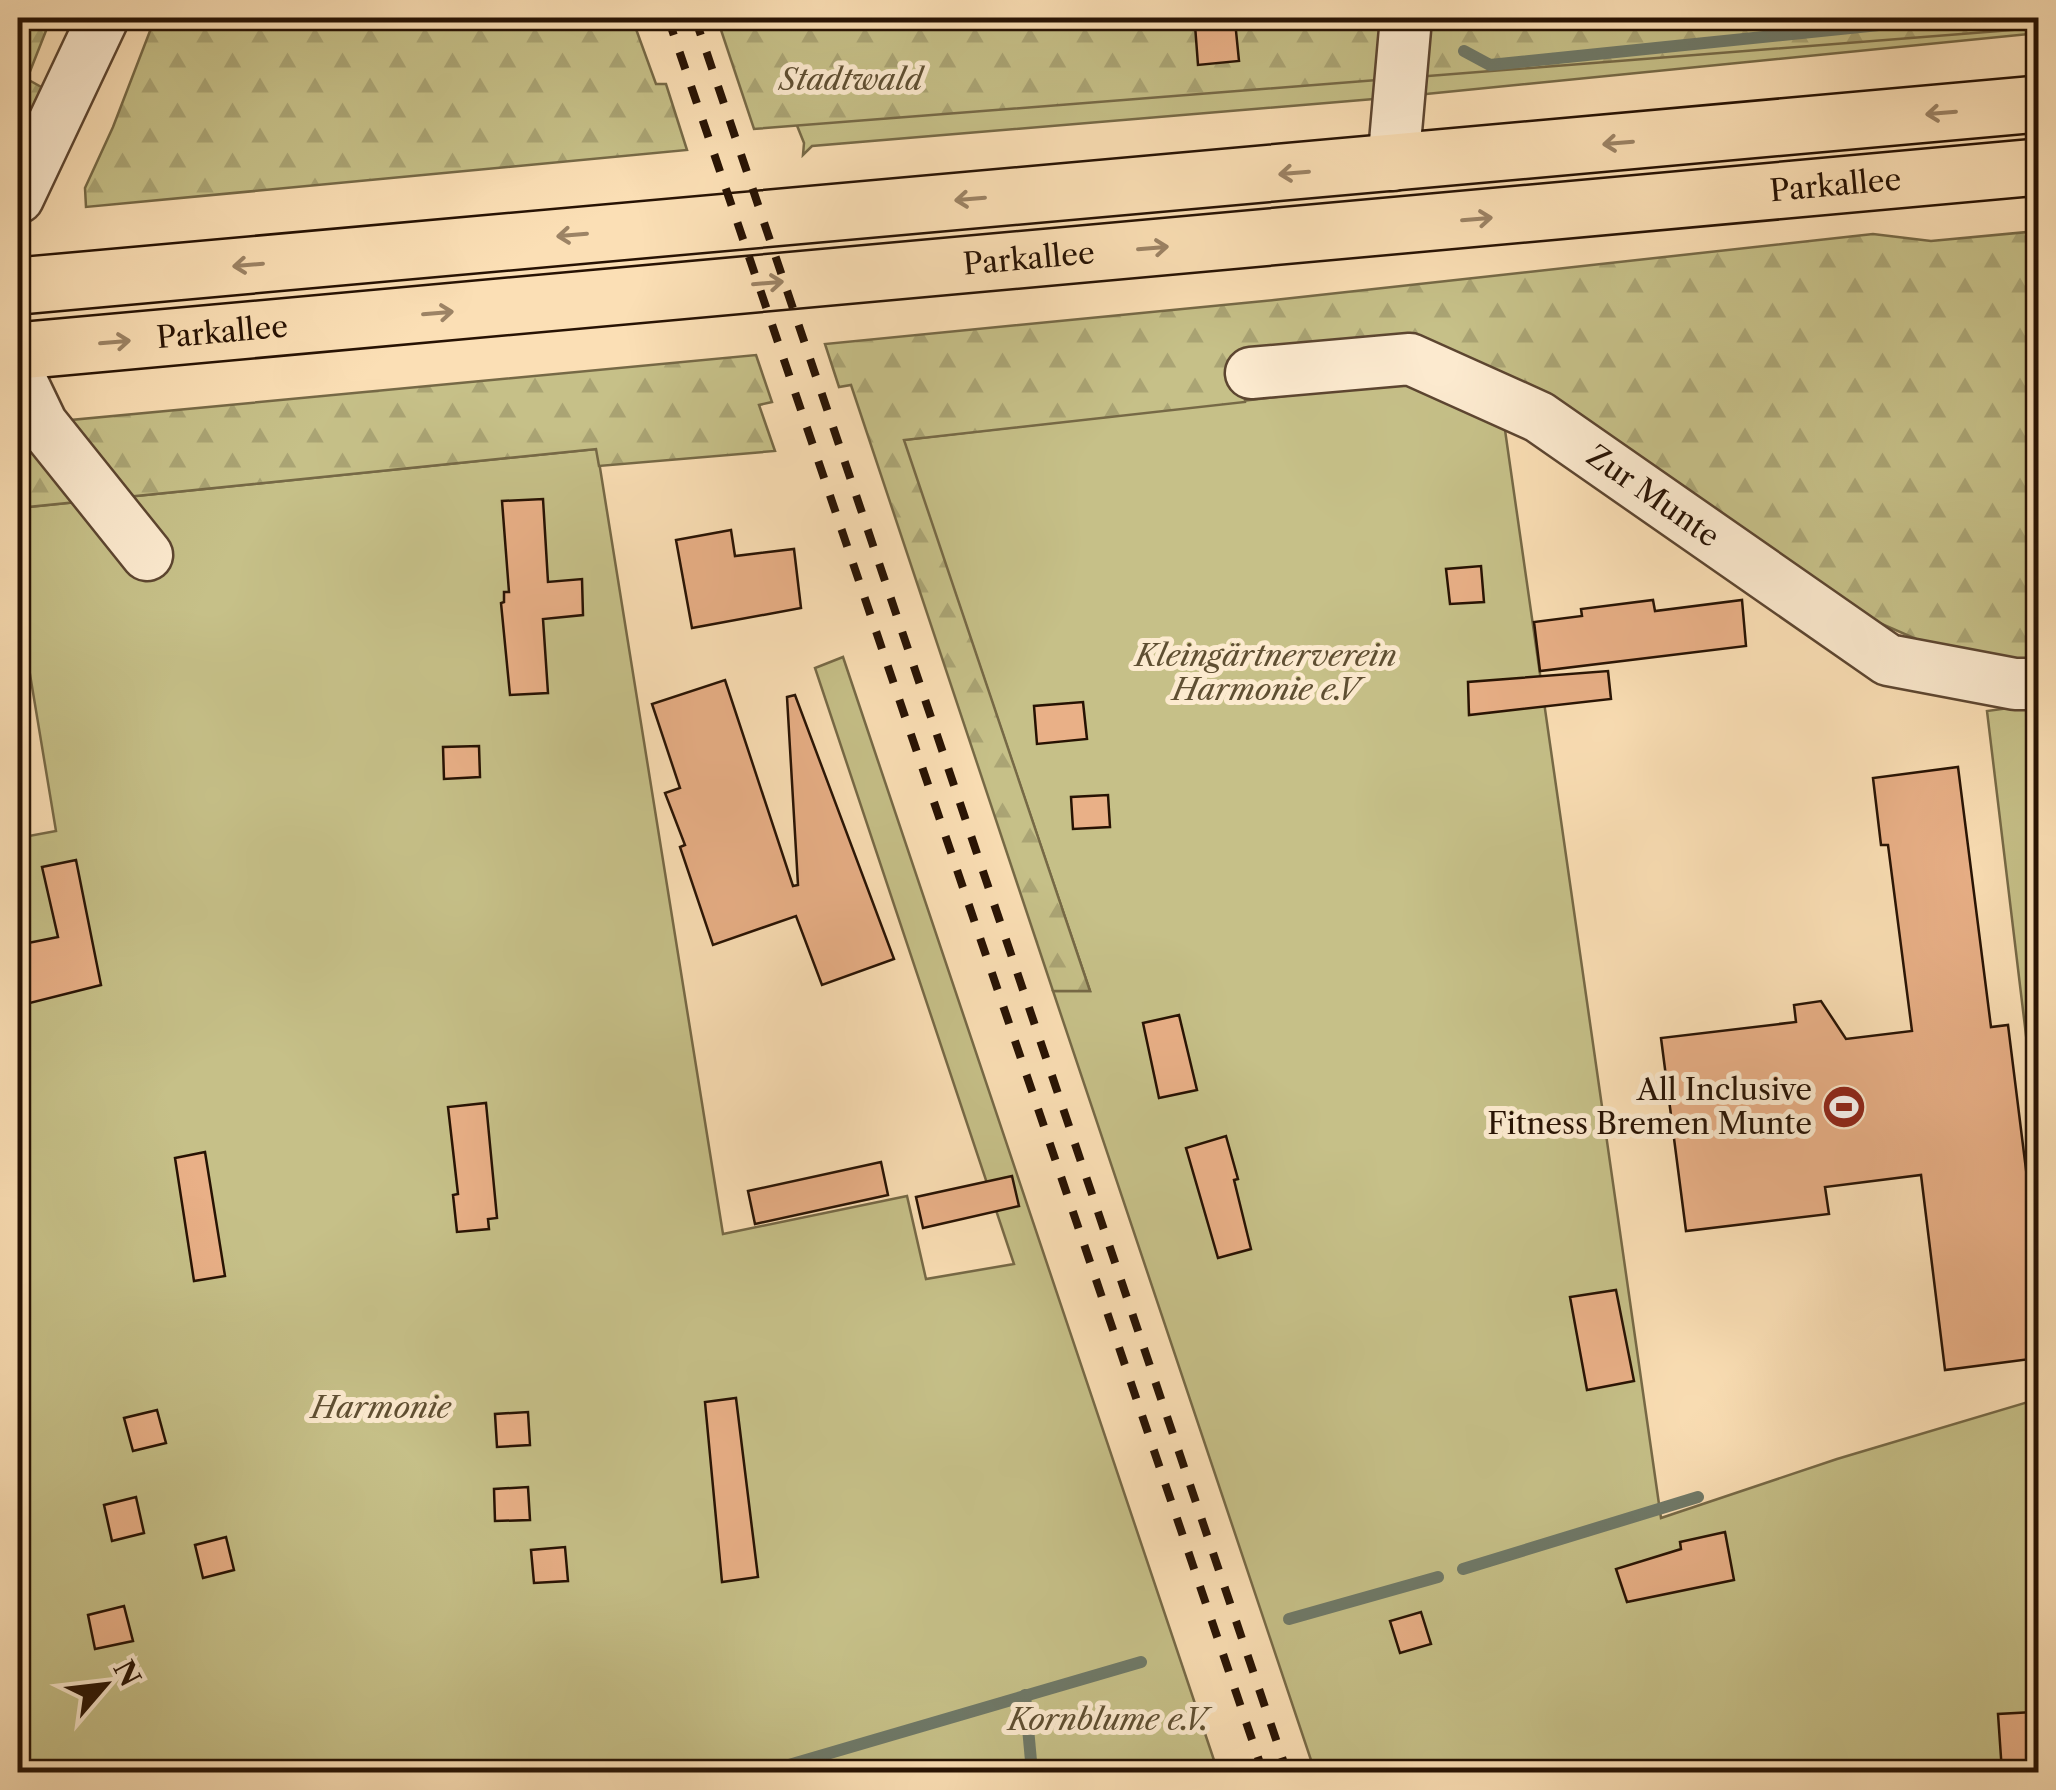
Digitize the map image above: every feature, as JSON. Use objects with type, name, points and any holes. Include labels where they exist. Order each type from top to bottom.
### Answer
[{"type":"main road","name":"Parkallee","points":[[18,286],[2038,104]]},
{"type":"main road","name":"Parkallee","points":[[18,351],[2038,168]]},
{"type":"street","points":[[18,198],[104,18]]},
{"type":"street","points":[[1393,164],[1406,18]]},
{"type":"street","name":"Zur Munte","points":[[1251,373],[1410,359],[1539,418],[1888,660],[2015,684],[2038,684]]},
{"type":"street","points":[[18,374],[42,424],[147,554]]},
{"type":"green space","points":[[18,18],[51,18],[27,79],[52,93],[18,160]]},
{"type":"green space","points":[[155,18],[632,18],[656,84],[666,84],[687,150],[86,207],[85,188]]},
{"type":"green space","name":"Stadtwald","points":[[717,18],[2038,18],[2038,28],[754,129]]},
{"type":"green space","points":[[2038,18],[2038,33],[1386,98],[812,146],[803,155],[804,143],[792,113]]},
{"type":"green space","points":[[2038,231],[2038,661],[2029,663],[1932,646],[1868,618],[1554,403],[1244,358],[1245,402],[904,440],[1090,991],[1053,991],[851,385],[839,387],[825,344],[1274,300],[1873,234],[1931,241]]},
{"type":"green space","points":[[756,355],[772,402],[759,405],[775,451],[599,466],[596,449],[18,508],[18,425]]},
{"type":"green space","name":"Kleingärtnerverein Harmonie e.V","points":[[1414,381],[1503,416],[1661,1518],[1837,1459],[2038,1399],[2038,1772],[1315,1772],[1053,991],[1090,991],[903,440]]},
{"type":"green space","name":"Harmonie","points":[[597,449],[723,1234],[907,1196],[926,1279],[1014,1264],[815,668],[843,657],[1218,1772],[18,1772],[18,838],[56,831],[18,602],[18,508]]},
{"type":"green space","points":[[2038,704],[2038,1135],[1987,711]]},
{"type":"building","points":[[1235,21],[1239,61],[1198,65],[1195,25]]},
{"type":"building","points":[[543,499],[548,582],[582,579],[583,615],[543,619],[548,693],[510,695],[501,603],[504,592],[509,592],[502,501]]},
{"type":"building","points":[[731,530],[735,556],[794,549],[801,608],[692,628],[676,540]]},
{"type":"building","points":[[1481,566],[1484,602],[1450,604],[1446,569]]},
{"type":"building","points":[[1653,600],[1655,611],[1742,600],[1746,646],[1540,671],[1534,622],[1582,616],[1581,609]]},
{"type":"building","points":[[1608,671],[1611,699],[1469,715],[1468,682]]},
{"type":"building","points":[[725,680],[793,886],[798,885],[787,697],[795,695],[894,959],[822,985],[796,916],[713,945],[680,847],[685,845],[665,793],[680,788],[652,704]]},
{"type":"building","points":[[1083,702],[1087,739],[1037,744],[1034,706]]},
{"type":"building","points":[[479,746],[480,777],[444,779],[443,747]]},
{"type":"building","name":"All Inclusive Fitness Bremen Munte","points":[[1958,767],[1991,1027],[2008,1025],[2038,1266],[2038,1358],[1945,1370],[1921,1175],[1825,1187],[1829,1214],[1686,1231],[1661,1038],[1796,1022],[1794,1005],[1821,1001],[1846,1039],[1912,1031],[1888,845],[1881,845],[1873,778]]},
{"type":"building","points":[[1108,795],[1110,827],[1073,829],[1071,797]]},
{"type":"building","points":[[76,860],[101,985],[18,1006],[18,945],[58,937],[42,867]]},
{"type":"building","points":[[1179,1015],[1197,1090],[1159,1098],[1143,1023]]},
{"type":"building","points":[[486,1103],[497,1218],[488,1219],[489,1229],[457,1232],[453,1195],[458,1194],[448,1107]]},
{"type":"building","points":[[1226,1136],[1251,1249],[1218,1258],[1186,1148]]},
{"type":"building","points":[[205,1152],[225,1276],[194,1281],[175,1158]]},
{"type":"building","points":[[881,1162],[888,1195],[755,1224],[748,1191]]},
{"type":"building","points":[[1012,1176],[1019,1206],[923,1228],[916,1197]]},
{"type":"building","points":[[1616,1290],[1634,1381],[1587,1390],[1570,1297]]},
{"type":"building","points":[[736,1398],[758,1577],[722,1582],[705,1402]]},
{"type":"building","points":[[157,1410],[166,1443],[133,1451],[124,1418]]},
{"type":"building","points":[[528,1412],[530,1445],[497,1447],[495,1414]]},
{"type":"building","points":[[528,1487],[530,1520],[495,1521],[494,1489]]},
{"type":"building","points":[[136,1497],[144,1533],[112,1541],[104,1505]]},
{"type":"building","points":[[1725,1532],[1734,1580],[1627,1602],[1616,1569],[1681,1549],[1680,1542]]},
{"type":"building","points":[[226,1537],[234,1570],[203,1578],[195,1545]]},
{"type":"building","points":[[565,1547],[568,1581],[534,1583],[531,1550]]},
{"type":"building","points":[[124,1606],[133,1641],[95,1649],[88,1615]]},
{"type":"building","points":[[1421,1612],[1431,1644],[1400,1653],[1390,1621]]},
{"type":"building","points":[[2034,1712],[2038,1772],[2002,1772],[1998,1714]]},
{"type":"waterway","points":[[1464,51],[1490,65],[1879,25]]},
{"type":"waterway","points":[[1463,1569],[1698,1497]]},
{"type":"waterway","points":[[1289,1619],[1438,1577]]},
{"type":"waterway","points":[[765,1772],[1141,1662]]},
{"type":"waterway","points":[[1025,1695],[1032,1772]]},
{"type":"railway","points":[[668,18],[1263,1772]]},
{"type":"railway","points":[[695,18],[1287,1772]]},
{"type":"place","name":"All Inclusive Fitness Bremen Munte","points":[[1844,1107]]},
{"type":"park label","name":"Kornblume e.V.","points":[[1109,1720]]}]
